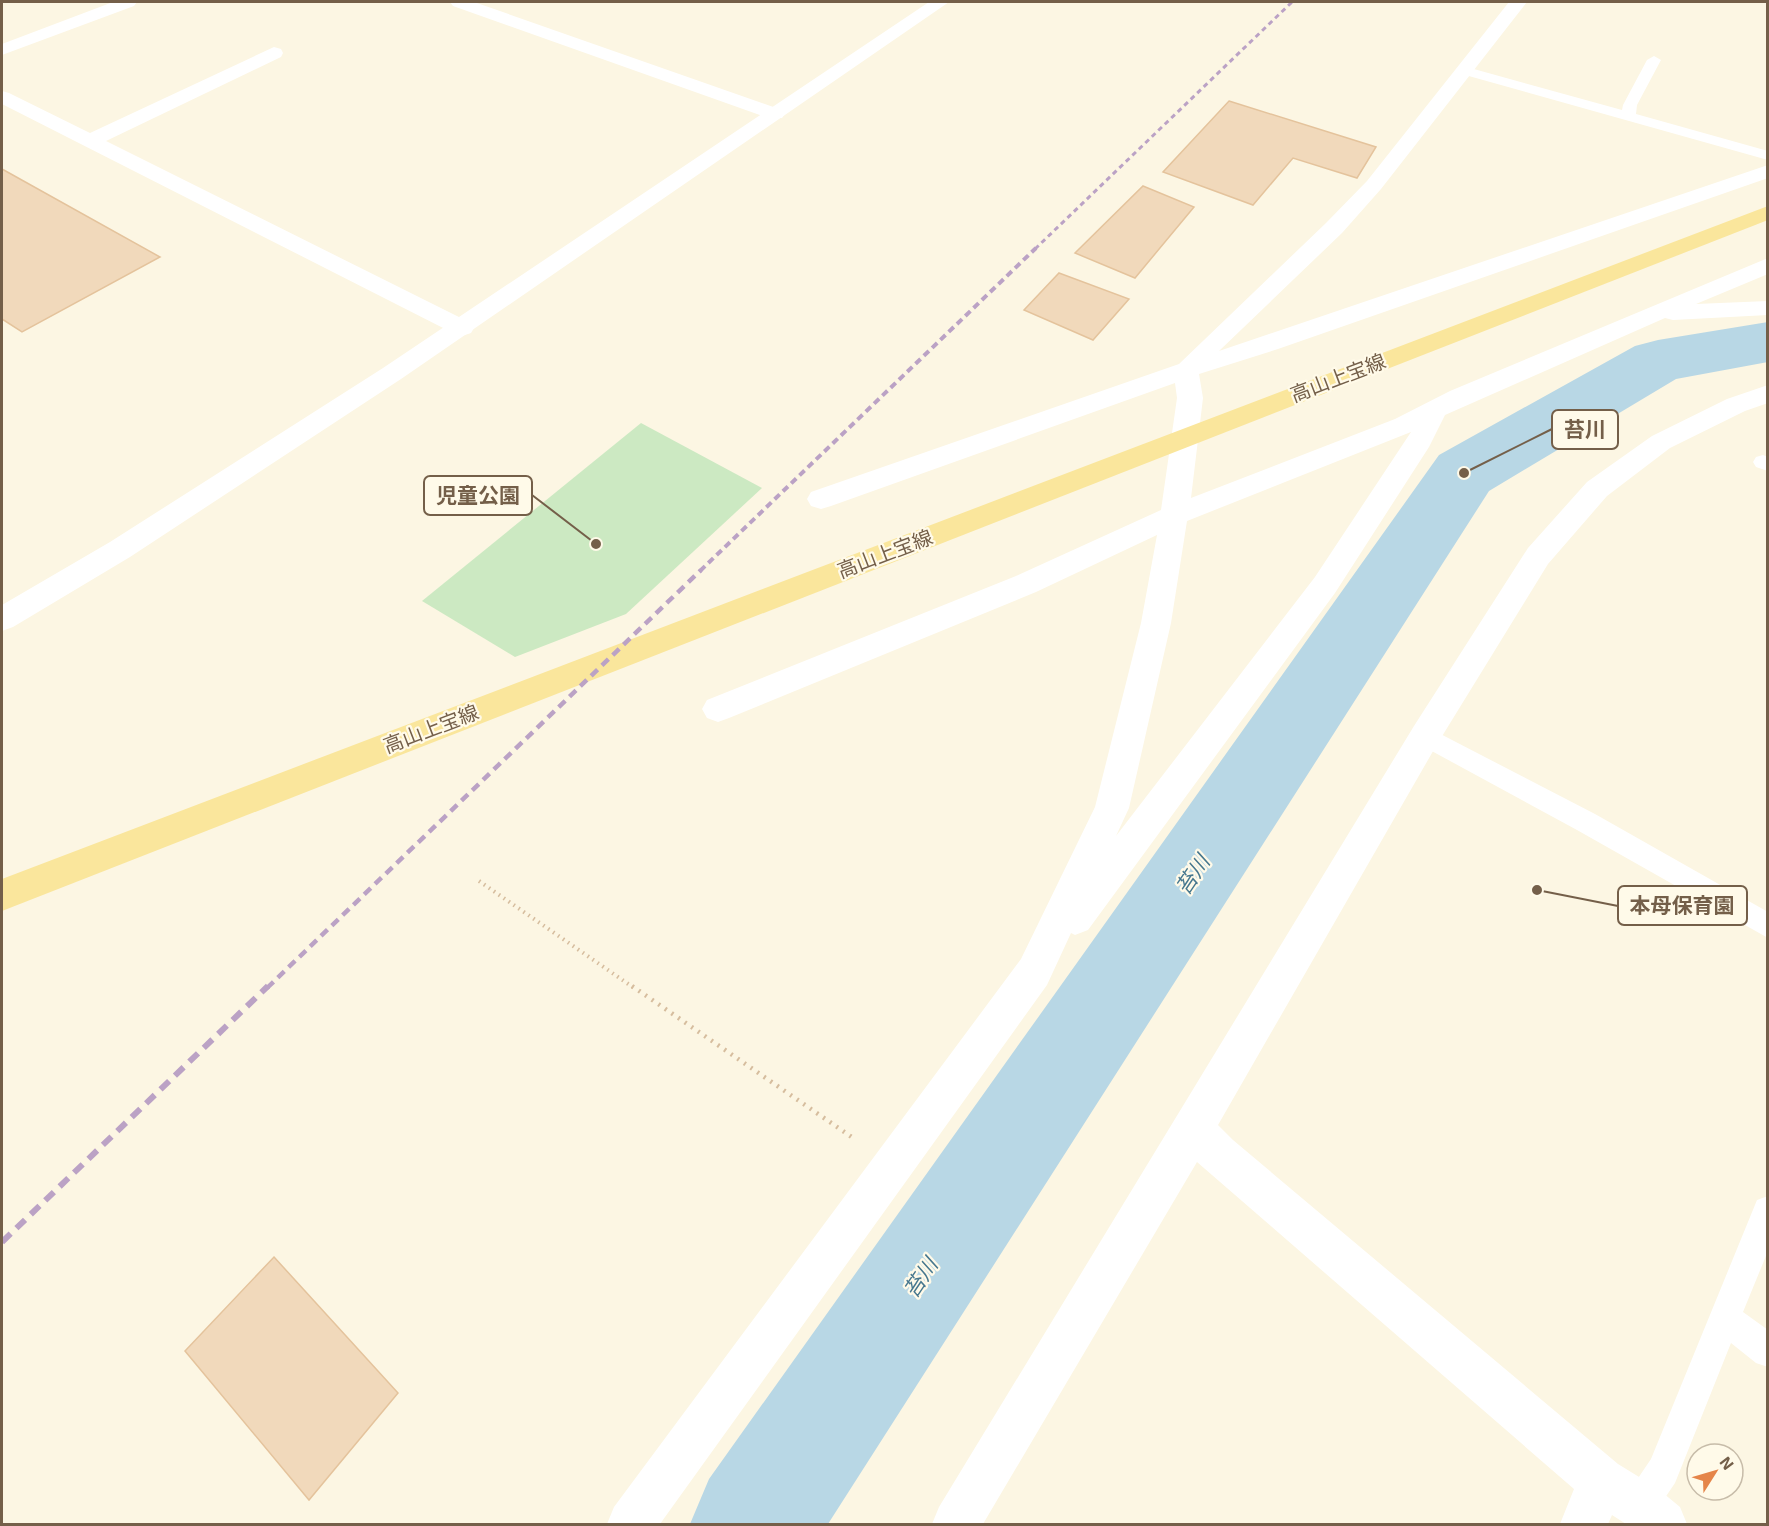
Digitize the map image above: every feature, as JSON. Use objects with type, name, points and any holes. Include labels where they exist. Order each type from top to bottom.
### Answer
[{"type":"main road","name":"高山上宝線","points":[[2,895],[1767,212]]},
{"type":"street","points":[[2,50],[128,2]]},
{"type":"street","points":[[459,2],[775,114]]},
{"type":"street","points":[[2,619],[53,591],[146,533],[462,328],[940,2]]},
{"type":"street","points":[[1186,370],[1334,228],[1374,185],[1518,2]]},
{"type":"street","points":[[90,141],[274,53]]},
{"type":"street","points":[[2,97],[462,328]]},
{"type":"street","points":[[821,499],[1186,370],[1269,344],[1767,171]]},
{"type":"street","points":[[718,709],[1026,584],[1173,516],[1404,425],[1767,265]]},
{"type":"street","points":[[1652,314],[1767,308]]},
{"type":"street","points":[[1034,972],[1112,808],[1156,623],[1190,398],[1186,370]]},
{"type":"street","points":[[956,1524],[1194,1128],[1425,736],[1538,556],[1597,489],[1661,442],[1736,405],[1767,393]]},
{"type":"street","points":[[631,1524],[1034,972],[1325,585],[1420,441],[1434,410]]},
{"type":"street","points":[[1194,1128],[1218,1155],[1601,1481],[1652,1515]]},
{"type":"street","points":[[1584,1524],[1601,1481]]},
{"type":"lane","points":[[1629,117],[1630,105],[1654,60]]},
{"type":"lane","points":[[1463,70],[1767,156]]},
{"type":"lane","points":[[1425,736],[1586,822],[1767,926]]},
{"type":"lane","points":[[1652,1515],[1663,1471],[1767,1211]]},
{"type":"lane","points":[[1724,1318],[1767,1351]]},
{"type":"path","points":[[479,880],[892,1165]]},
{"type":"green space","points":[[641,423],[762,488],[626,614],[515,657],[422,601]]},
{"type":"building","points":[[1229,101],[1376,147],[1357,178],[1293,158],[1253,205],[1163,172]]},
{"type":"building","points":[[2,169],[160,257],[22,332],[2,319]]},
{"type":"building","points":[[1143,186],[1194,207],[1135,278],[1075,253]]},
{"type":"building","points":[[1059,273],[1129,299],[1093,340],[1024,310]]},
{"type":"building","points":[[274,1257],[398,1393],[309,1500],[185,1351]]},
{"type":"waterway","name":"苔川","points":[[754,1524],[1464,473],[1658,361],[1768,342]]},
{"type":"railway","points":[[1035,249],[1292,2]]},
{"type":"railway","points":[[700,571],[1036,248]]},
{"type":"railway","points":[[267,988],[701,570]]},
{"type":"railway","points":[[2,1242],[268,986]]},
{"type":"place","name":"苔川","points":[[1464,473]]},
{"type":"place","name":"児童公園","points":[[596,544]]},
{"type":"place","name":"本母保育園","points":[[1537,890]]}]
